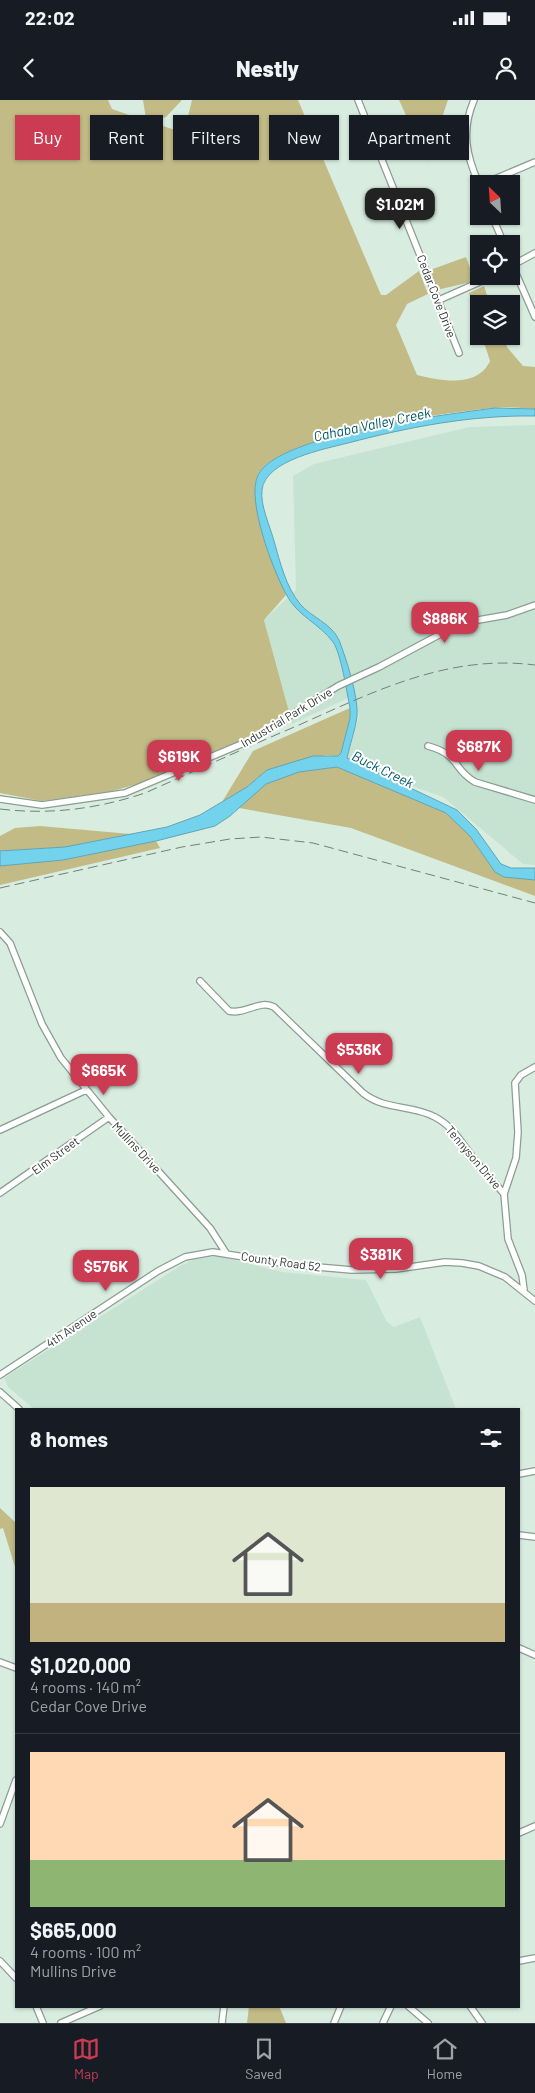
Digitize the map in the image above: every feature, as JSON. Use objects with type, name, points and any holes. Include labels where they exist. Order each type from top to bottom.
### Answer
[{"type":"street","name":"Cedar Cove Drive","points":[[358,100],[459,353]]},
{"type":"street","points":[[474,100],[466,143],[467,154],[475,175]]},
{"type":"street","points":[[504,175],[535,162]]},
{"type":"street","points":[[520,261],[535,253]]},
{"type":"street","points":[[520,283],[535,317]]},
{"type":"street","points":[[439,300],[473,285]]},
{"type":"street","name":"Industrial Park Drive","points":[[0,800],[42,805],[125,793],[251,740],[338,686],[461,624],[507,615],[535,605]]},
{"type":"street","points":[[428,746],[449,753],[467,776],[475,782],[535,800]]},
{"type":"street","name":"Mullins Drive","points":[[1,930],[10,943],[47,1035],[61,1058],[109,1117],[210,1228],[226,1253]]},
{"type":"street","name":"Tennyson Drive","points":[[200,981],[229,1012],[242,1012],[263,1004],[274,1006],[371,1099],[385,1106],[420,1111],[442,1122],[456,1134],[478,1164],[504,1194]]},
{"type":"street","points":[[524,1290],[522,1275],[508,1240],[504,1194],[516,1158],[518,1132],[516,1083],[521,1075],[535,1067]]},
{"type":"street","points":[[0,1130],[86,1090]]},
{"type":"street","name":"Elm Street","points":[[0,1193],[109,1117]]},
{"type":"street","name":"County Road 52","points":[[226,1253],[282,1263],[352,1270],[396,1269],[445,1262],[462,1263],[492,1271],[524,1290],[535,1301]]},
{"type":"street","name":"4th Avenue","points":[[0,1375],[173,1263],[196,1254],[226,1253]]},
{"type":"street","points":[[0,1392],[18,1408]]},
{"type":"street","points":[[520,1474],[535,1471]]},
{"type":"street","points":[[520,1535],[535,1537]]},
{"type":"street","points":[[520,1648],[535,1655]]},
{"type":"street","points":[[0,1662],[15,1668]]},
{"type":"street","points":[[0,1824],[15,1783]]},
{"type":"street","points":[[520,1833],[535,1826]]},
{"type":"street","points":[[520,1961],[535,1958]]},
{"type":"street","points":[[0,1960],[15,1977]]},
{"type":"street","points":[[37,2008],[43,2023]]},
{"type":"street","points":[[61,2023],[95,2008]]},
{"type":"street","points":[[222,2023],[224,2008]]},
{"type":"street","points":[[334,2023],[340,2008]]},
{"type":"street","points":[[383,2023],[390,2008]]},
{"type":"street","points":[[410,2008],[428,2023]]},
{"type":"street","points":[[471,2008],[482,2023]]},
{"type":"shaded area","points":[[0,100],[108,100],[112,109],[129,115],[90,115],[90,160],[163,160],[163,126],[173,129],[173,160],[259,160],[259,115],[188,115],[192,100],[298,100],[304,115],[269,115],[269,160],[324,160],[381,295],[386,295],[419,271],[428,294],[407,304],[396,325],[417,375],[448,380],[468,379],[484,370],[490,361],[485,345],[506,345],[523,366],[535,367],[535,409],[498,407],[405,420],[330,437],[297,448],[272,460],[258,474],[255,485],[256,500],[263,534],[286,595],[264,620],[289,712],[237,743],[141,783],[113,791],[42,801],[0,793]]},
{"type":"shaded area","points":[[143,100],[182,100],[163,118],[163,115],[145,115]]},
{"type":"shaded area","points":[[399,100],[448,100],[443,115],[406,115]]},
{"type":"shaded area","points":[[466,257],[470,268],[470,282],[437,290],[430,270]]},
{"type":"shaded area","points":[[484,286],[487,295],[470,296],[469,293]]},
{"type":"shaded area","points":[[535,425],[535,865],[523,864],[443,797],[346,763],[359,716],[353,696],[292,724],[264,620],[296,590],[293,476],[314,464],[469,427]]},
{"type":"shaded area","points":[[350,708],[350,718],[341,753],[338,756],[326,755],[267,770],[247,787],[222,802],[253,751]]},
{"type":"shaded area","points":[[337,767],[446,813],[470,836],[495,872],[504,877],[535,880],[535,896],[351,828],[239,808],[265,784],[299,772]]},
{"type":"shaded area","points":[[40,826],[131,834],[65,847],[0,851],[0,836],[15,828]]},
{"type":"shaded area","points":[[156,841],[160,848],[0,885],[0,866],[63,860]]},
{"type":"shaded area","points":[[218,1256],[282,1272],[366,1280],[387,1322],[394,1327],[420,1317],[456,1408],[33,1408],[8,1387],[4,1378],[180,1266],[193,1260]]},
{"type":"shaded area","points":[[0,1508],[15,1522],[15,1567],[3,1528],[0,1529]]},
{"type":"shaded area","points":[[249,2008],[280,2008],[286,2023],[247,2023]]},
{"type":"water","points":[[495,408],[535,409],[535,416],[511,416],[440,423],[394,432],[311,453],[284,464],[273,471],[266,480],[262,496],[281,566],[291,590],[305,609],[331,629],[339,640],[345,657],[354,689],[357,709],[356,722],[347,758],[457,810],[476,829],[501,864],[511,868],[535,868],[535,880],[504,877],[495,872],[470,836],[446,813],[337,767],[299,772],[266,784],[230,816],[215,826],[156,841],[63,860],[0,866],[0,851],[65,847],[167,827],[200,815],[247,787],[267,770],[313,756],[338,756],[341,753],[350,718],[350,708],[339,655],[333,642],[327,635],[291,602],[281,583],[268,552],[258,517],[255,486],[258,475],[272,461],[297,448],[330,437],[406,421]]},
{"type":"railway","points":[[0,809],[55,811],[91,807],[127,799],[145,793],[384,688],[413,678],[473,665],[503,663],[535,665]]},
{"type":"railway","points":[[0,888],[182,847],[230,839],[261,837],[313,843],[535,903]]},
{"type":"water label","name":"Cahaba Valley Creek","points":[[372,424]]},
{"type":"water label","name":"Buck Creek","points":[[383,769]]}]
